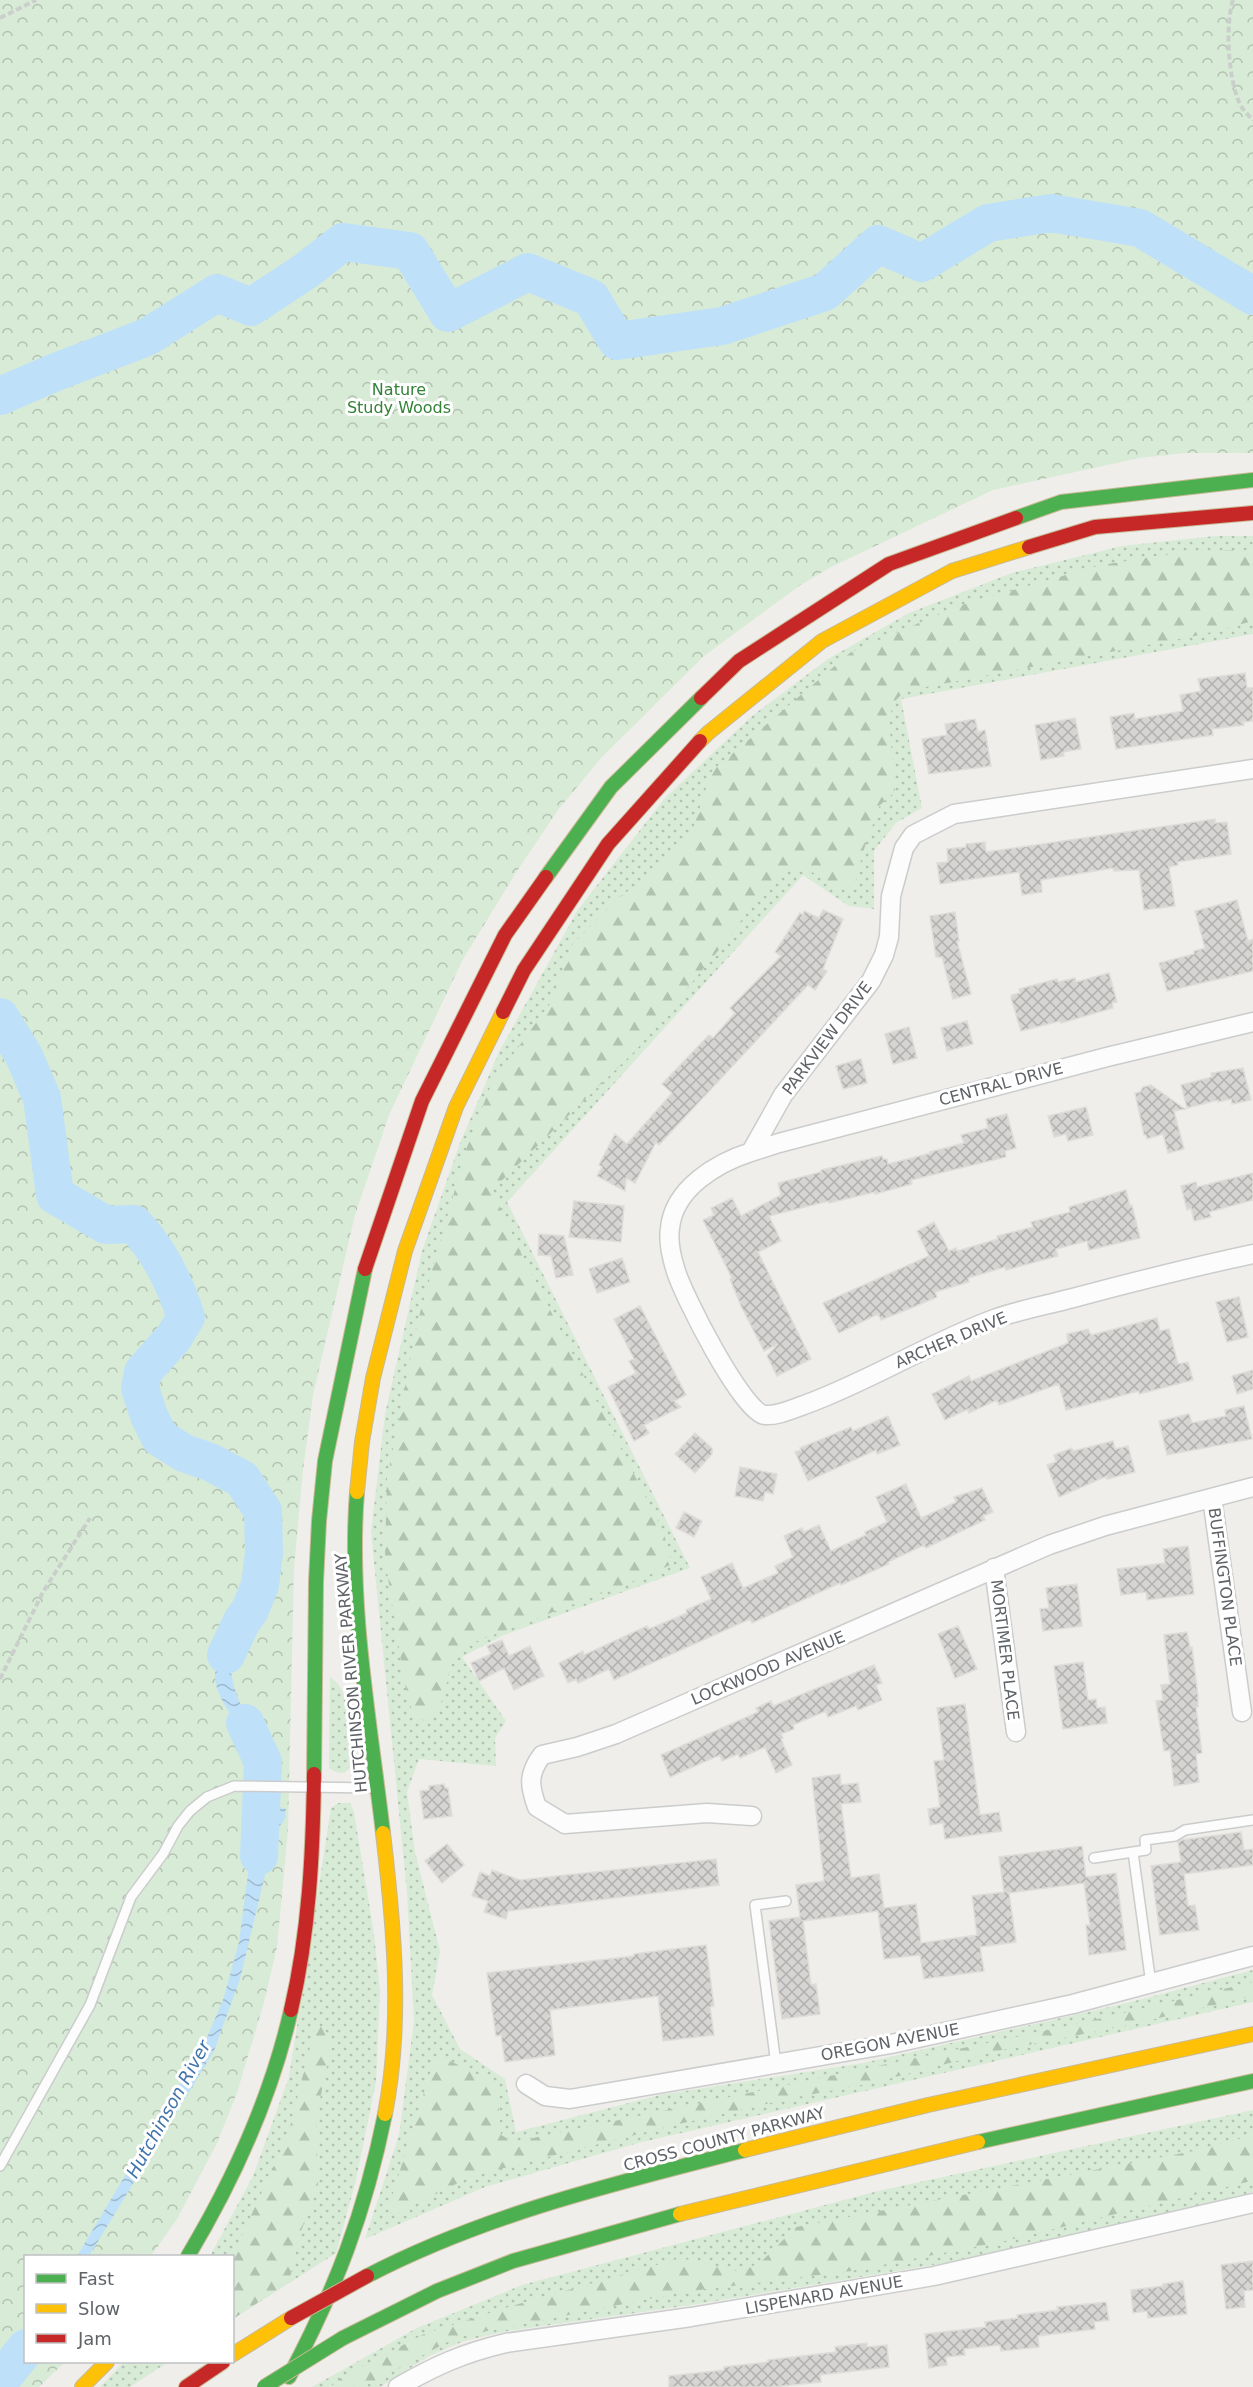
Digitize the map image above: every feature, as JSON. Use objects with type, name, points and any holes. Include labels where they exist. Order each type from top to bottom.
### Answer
[{"type":"highway","name":"HUTCHINSON RIVER PARKWAY","points":[[189,2255],[240,2163],[279,2058],[297,1985],[310,1874],[315,1569],[321,1496],[336,1395],[363,1277],[396,1171],[422,1101],[453,1032],[494,952],[564,844],[641,752],[720,676],[808,610],[870,574],[938,541],[972,528],[1072,498],[1159,484],[1253,480]]},
{"type":"highway","name":"HUTCHINSON RIVER PARKWAY","points":[[283,2387],[321,2317],[352,2245],[377,2157],[384,2121],[393,2044],[395,1975],[393,1928],[363,1663],[356,1555],[356,1508],[361,1451],[375,1370],[415,1220],[458,1101],[481,1049],[536,946],[576,885],[618,830],[655,786],[721,720],[804,652],[880,605],[968,564],[1038,541],[1081,530],[1179,515],[1253,513]]},
{"type":"highway","name":"CROSS COUNTY PARKWAY","points":[[234,2354],[291,2318],[367,2276],[432,2244],[539,2206],[647,2175],[849,2124],[1253,2034]]},
{"type":"highway","points":[[264,2387],[343,2338],[438,2290],[551,2249],[861,2169],[1093,2115],[1253,2082]]},
{"type":"highway","points":[[82,2387],[105,2363]]},
{"type":"highway","points":[[186,2387],[220,2363]]},
{"type":"street","name":"PARKVIEW DRIVE","points":[[751,1152],[783,1095],[871,981],[884,955],[889,937],[891,896],[904,848],[912,835],[954,814],[1253,768]]},
{"type":"street","name":"CENTRAL DRIVE","points":[[751,1152],[1096,1060],[1253,1022]]},
{"type":"street","name":"ARCHER DRIVE","points":[[751,1152],[733,1158],[711,1170],[684,1193],[670,1226],[669,1242],[675,1269],[695,1316],[737,1388],[755,1412],[763,1416],[777,1414],[824,1398],[955,1335],[996,1319],[1180,1270],[1253,1254]]},
{"type":"street","name":"LOCKWOOD AVENUE","points":[[752,1816],[706,1813],[566,1824],[537,1807],[532,1788],[532,1769],[542,1755],[577,1747],[616,1734],[1049,1545],[1105,1526],[1253,1487]]},
{"type":"street","name":"BUFFINGTON PLACE","points":[[1212,1498],[1242,1712]]},
{"type":"street","name":"MORTIMER PLACE","points":[[994,1568],[1016,1732]]},
{"type":"street","name":"OREGON AVENUE","points":[[526,2084],[544,2096],[570,2099],[891,2044],[1073,2004],[1253,1956]]},
{"type":"street","name":"LISPENARD AVENUE","points":[[398,2387],[446,2361],[506,2343],[691,2318],[934,2276],[1253,2203]]},
{"type":"lane","points":[[0,2166],[90,2005],[131,1897],[163,1854],[189,1811],[207,1797],[234,1786],[377,1788]]},
{"type":"lane","points":[[1094,1858],[1146,1850],[1145,1840],[1175,1836],[1185,1830],[1253,1820]]},
{"type":"lane","points":[[1133,1852],[1151,1984]]},
{"type":"lane","points":[[776,2064],[755,1905],[786,1901]]},
{"type":"path","points":[[0,18],[36,0]]},
{"type":"path","points":[[1233,0],[1229,13],[1230,64],[1239,103],[1253,120]]},
{"type":"path","points":[[0,1679],[43,1592],[90,1518]]},
{"type":"green space","name":"Nature Study Woods","points":[[0,0],[1253,0],[1253,453],[1185,453],[1139,458],[993,490],[831,567],[799,586],[704,656],[602,757],[558,810],[463,959],[389,1115],[355,1215],[313,1395],[294,1568],[288,1830],[277,1947],[264,2002],[237,2093],[217,2143],[177,2219],[152,2255],[24,2255],[24,2363],[64,2363],[39,2387],[0,2387]]},
{"type":"green space","points":[[1215,536],[1253,536],[1253,634],[901,699],[922,808],[896,823],[874,851],[874,909],[849,906],[803,875],[507,1202],[690,1568],[504,1635],[462,1657],[506,1721],[495,1738],[496,1766],[419,1759],[407,1792],[415,1852],[440,1951],[432,1995],[460,2049],[505,2079],[516,2132],[660,2095],[863,2063],[1127,2003],[1253,1970],[1253,2002],[638,2143],[485,2187],[365,2239],[399,2135],[414,2021],[407,1892],[371,1532],[385,1414],[422,1251],[460,1143],[499,1052],[577,911],[665,798],[752,716],[828,659],[909,613],[1012,573],[1122,546]]},
{"type":"green space","points":[[1253,550],[1253,621],[1200,635],[905,691],[894,702],[889,719],[895,792],[880,805],[854,886],[839,889],[804,867],[782,871],[762,890],[732,934],[637,1049],[492,1190],[520,1251],[663,1531],[672,1564],[647,1576],[462,1647],[453,1660],[438,1708],[426,1721],[413,1716],[404,1680],[385,1558],[387,1479],[418,1320],[467,1147],[491,1085],[551,1002],[572,945],[617,899],[651,874],[692,832],[711,772],[851,652],[961,605],[1101,565],[1190,551]]},
{"type":"green space","points":[[330,1677],[343,1693],[349,1715],[353,1761],[347,1771],[340,1773],[329,1768]]},
{"type":"green space","points":[[338,1803],[350,1803],[354,1812],[374,1934],[380,1991],[376,2082],[355,2184],[336,2253],[234,2318],[234,2255],[211,2255],[253,2176],[289,2077],[331,1808]]},
{"type":"green space","points":[[1253,1982],[1253,1996],[1129,2025],[992,2052],[872,2083],[792,2098],[670,2126],[472,2176],[396,2214],[391,2214],[389,2206],[434,2060],[442,2057],[497,2084],[501,2135],[514,2142],[1064,2027]]},
{"type":"green space","points":[[321,2026],[331,2047],[316,2118],[318,2186],[301,2231],[289,2282],[234,2318],[234,2255],[231,2255],[238,2244],[288,2135],[315,2027]]},
{"type":"green space","points":[[1253,2110],[1253,2192],[1023,2250],[698,2304],[508,2331],[464,2341],[431,2355],[380,2387],[312,2387],[417,2328],[522,2285],[878,2191]]},
{"type":"green space","points":[[1253,2135],[1253,2181],[1005,2241],[851,2271],[684,2292],[457,2337],[363,2387],[330,2387],[344,2376],[424,2334],[508,2307],[681,2258],[742,2272],[763,2260],[796,2227],[1199,2150]]},
{"type":"green space","points":[[123,2363],[166,2363],[130,2387],[100,2387]]},
{"type":"water","points":[[254,1609],[234,1646],[231,1660],[232,1675],[241,1706],[272,1762],[271,1769],[247,1769],[243,1737],[219,1694],[215,1677],[218,1654],[223,1642],[236,1622]]},
{"type":"water","points":[[273,1805],[286,1809],[285,1819],[272,1837],[240,1979],[214,2051],[90,2255],[78,2255],[205,2042],[223,2000],[239,1942],[253,1836],[242,1824],[242,1812],[247,1806]]},
{"type":"building","points":[[1245,673],[1247,688],[1253,688],[1253,721],[1243,722],[1244,725],[1212,729],[1213,735],[1116,749],[1110,717],[1134,713],[1135,719],[1183,711],[1180,695],[1201,691],[1198,679]]},
{"type":"building","points":[[1075,718],[1081,749],[1063,752],[1064,756],[1041,760],[1035,725]]},
{"type":"building","points":[[975,719],[978,732],[985,730],[991,766],[929,774],[922,739],[947,735],[945,724]]},
{"type":"building","points":[[1215,819],[1215,823],[1227,822],[1231,854],[1177,862],[1178,865],[1169,867],[1175,906],[1144,910],[1139,870],[1114,871],[1113,868],[1041,880],[1042,892],[1022,895],[1019,872],[940,884],[937,863],[948,862],[947,849],[966,847],[966,844],[985,842],[986,852]]},
{"type":"building","points":[[1237,900],[1248,941],[1253,939],[1253,971],[1167,991],[1159,963],[1194,954],[1194,951],[1205,948],[1195,911]]},
{"type":"building","points":[[823,910],[843,919],[823,969],[827,971],[815,990],[808,985],[659,1145],[656,1142],[635,1183],[626,1178],[625,1191],[597,1176],[602,1167],[599,1165],[615,1134],[627,1144],[672,1093],[662,1084],[709,1035],[713,1038],[735,1013],[730,1008],[781,956],[775,952],[800,913],[803,915],[804,911],[819,918]]},
{"type":"building","points":[[955,912],[959,941],[957,941],[971,994],[953,999],[942,957],[936,957],[930,916]]},
{"type":"building","points":[[1109,973],[1117,1002],[1112,1003],[1113,1008],[1061,1023],[1060,1021],[1021,1031],[1011,998],[1012,995],[1020,993],[1019,989],[1057,979],[1058,982],[1075,978],[1076,982]]},
{"type":"building","points":[[967,1021],[973,1044],[947,1051],[941,1028]]},
{"type":"building","points":[[909,1027],[917,1058],[893,1064],[885,1034]]},
{"type":"building","points":[[861,1059],[867,1083],[843,1089],[836,1066]]},
{"type":"building","points":[[1243,1068],[1251,1100],[1232,1104],[1231,1099],[1218,1102],[1218,1100],[1187,1108],[1181,1085],[1212,1077],[1211,1073]]},
{"type":"building","points":[[1151,1085],[1185,1109],[1174,1111],[1184,1149],[1168,1153],[1163,1134],[1147,1139],[1144,1135],[1135,1093]]},
{"type":"building","points":[[1086,1107],[1093,1135],[1068,1141],[1066,1134],[1054,1137],[1048,1116]]},
{"type":"building","points":[[1007,1114],[1016,1148],[1005,1151],[1006,1157],[911,1180],[912,1184],[875,1194],[875,1192],[829,1203],[829,1201],[769,1216],[781,1241],[758,1252],[811,1359],[777,1376],[767,1356],[778,1344],[764,1351],[741,1306],[730,1279],[732,1278],[703,1220],[714,1215],[711,1208],[732,1198],[741,1216],[781,1195],[778,1183],[882,1156],[883,1159],[887,1159],[888,1164],[931,1153],[964,1143],[961,1135],[988,1128],[986,1119]]},
{"type":"building","points":[[1253,1173],[1253,1200],[1209,1212],[1211,1217],[1194,1221],[1191,1208],[1187,1210],[1181,1186],[1196,1182],[1197,1187]]},
{"type":"building","points":[[1126,1190],[1140,1238],[1089,1250],[1087,1241],[1056,1249],[1058,1256],[1006,1270],[1005,1267],[968,1278],[969,1282],[935,1292],[937,1297],[916,1306],[881,1320],[878,1314],[839,1333],[823,1303],[929,1256],[917,1231],[934,1222],[949,1251],[956,1248],[957,1251],[998,1239],[997,1236],[1033,1227],[1031,1222],[1070,1212],[1069,1207]]},
{"type":"building","points":[[574,1201],[624,1206],[621,1242],[569,1237]]},
{"type":"building","points":[[539,1234],[564,1236],[573,1275],[556,1278],[551,1256],[538,1255]]},
{"type":"building","points":[[622,1258],[630,1282],[597,1293],[589,1269]]},
{"type":"building","points":[[1239,1297],[1248,1337],[1227,1342],[1216,1302]]},
{"type":"building","points":[[640,1306],[686,1395],[674,1401],[681,1407],[644,1425],[649,1433],[634,1441],[608,1387],[636,1373],[629,1361],[634,1359],[614,1319]]},
{"type":"building","points":[[1157,1318],[1160,1331],[1169,1329],[1178,1364],[1188,1362],[1193,1380],[1066,1410],[1059,1384],[999,1405],[997,1400],[969,1413],[968,1409],[945,1420],[932,1394],[969,1376],[971,1381],[1068,1343],[1067,1334],[1088,1329],[1091,1335]]},
{"type":"building","points":[[1253,1370],[1253,1389],[1237,1394],[1232,1376]]},
{"type":"building","points":[[1244,1406],[1252,1439],[1167,1455],[1159,1421],[1189,1414],[1192,1423],[1226,1416],[1225,1410]]},
{"type":"building","points":[[888,1416],[900,1445],[877,1454],[876,1450],[808,1481],[795,1452],[851,1427],[853,1431]]},
{"type":"building","points":[[695,1433],[712,1448],[712,1454],[695,1473],[675,1454]]},
{"type":"building","points":[[1113,1441],[1115,1449],[1128,1446],[1135,1472],[1107,1479],[1107,1476],[1059,1497],[1047,1465],[1056,1462],[1054,1455],[1072,1448],[1073,1451]]},
{"type":"building","points":[[740,1467],[777,1474],[773,1494],[765,1492],[763,1501],[735,1496]]},
{"type":"building","points":[[906,1484],[921,1518],[956,1502],[954,1497],[982,1488],[993,1512],[983,1516],[985,1520],[926,1548],[924,1545],[888,1562],[889,1564],[841,1585],[840,1583],[752,1623],[750,1619],[614,1680],[609,1669],[578,1683],[576,1679],[568,1683],[559,1663],[583,1651],[584,1655],[647,1626],[649,1629],[687,1613],[686,1610],[711,1599],[701,1577],[732,1563],[743,1588],[778,1573],[775,1566],[793,1557],[784,1536],[802,1528],[804,1532],[819,1525],[831,1551],[866,1535],[865,1532],[887,1522],[876,1497]]},
{"type":"building","points":[[684,1512],[702,1521],[694,1537],[676,1528]]},
{"type":"building","points":[[1188,1546],[1194,1594],[1147,1600],[1146,1592],[1121,1595],[1117,1569],[1165,1563],[1163,1549]]},
{"type":"building","points":[[1077,1584],[1082,1626],[1043,1631],[1040,1609],[1049,1608],[1046,1588]]},
{"type":"building","points":[[958,1626],[977,1669],[955,1678],[938,1634]]},
{"type":"building","points":[[1187,1632],[1190,1648],[1192,1647],[1202,1753],[1196,1754],[1199,1782],[1174,1786],[1170,1750],[1164,1751],[1156,1701],[1163,1700],[1161,1685],[1170,1684],[1164,1635]]},
{"type":"building","points":[[502,1640],[509,1656],[530,1646],[544,1676],[514,1690],[504,1668],[479,1681],[471,1663],[491,1654],[487,1646]]},
{"type":"building","points":[[1083,1662],[1088,1700],[1096,1699],[1097,1708],[1105,1707],[1107,1723],[1063,1729],[1054,1666]]},
{"type":"building","points":[[874,1665],[882,1683],[876,1685],[882,1700],[858,1710],[856,1706],[828,1717],[826,1711],[793,1725],[794,1729],[781,1734],[792,1765],[776,1773],[765,1747],[740,1758],[738,1754],[722,1761],[720,1755],[670,1777],[661,1755],[758,1712],[756,1708],[771,1701],[773,1706]]},
{"type":"building","points":[[965,1704],[980,1815],[999,1812],[1002,1831],[945,1839],[943,1823],[930,1825],[928,1809],[940,1807],[934,1761],[944,1760],[937,1708]]},
{"type":"building","points":[[840,1774],[841,1785],[858,1783],[861,1802],[841,1804],[851,1878],[879,1874],[884,1908],[916,1904],[921,1943],[977,1935],[972,1896],[1004,1892],[999,1857],[1082,1846],[1086,1877],[1116,1873],[1126,1950],[1089,1955],[1086,1925],[1090,1925],[1084,1883],[1009,1893],[1016,1942],[980,1947],[984,1971],[924,1979],[920,1955],[884,1959],[878,1911],[803,1921],[811,1985],[816,1984],[820,2014],[782,2019],[769,1921],[800,1917],[796,1885],[824,1881],[812,1778]]},
{"type":"building","points":[[444,1784],[445,1788],[448,1788],[452,1816],[424,1819],[420,1791],[429,1790],[429,1786]]},
{"type":"building","points":[[1241,1832],[1244,1850],[1253,1849],[1253,1865],[1184,1874],[1188,1906],[1195,1905],[1199,1930],[1160,1935],[1151,1866],[1181,1862],[1178,1842],[1182,1840]]},
{"type":"building","points":[[447,1844],[464,1865],[442,1883],[425,1861]]},
{"type":"building","points":[[716,1859],[719,1885],[508,1911],[506,1919],[484,1912],[488,1901],[472,1896],[480,1872],[490,1876],[492,1870],[520,1880]]},
{"type":"building","points":[[706,1945],[714,2006],[710,2007],[714,2035],[663,2041],[658,1996],[550,2010],[555,2055],[505,2062],[501,2035],[496,2036],[487,1973]]},
{"type":"building","points":[[1253,2261],[1253,2290],[1244,2291],[1245,2307],[1226,2309],[1221,2265]]},
{"type":"building","points":[[1183,2281],[1187,2314],[1148,2318],[1147,2311],[1133,2313],[1131,2290]]},
{"type":"building","points":[[1106,2302],[1109,2320],[1094,2322],[1095,2329],[1038,2336],[1039,2347],[1001,2351],[1000,2345],[964,2349],[965,2355],[946,2357],[947,2365],[929,2368],[925,2334],[986,2327],[985,2322],[1018,2318],[1017,2315],[1058,2310],[1057,2307]]},
{"type":"building","points":[[867,2343],[867,2347],[887,2345],[889,2367],[820,2375],[821,2382],[773,2387],[669,2387],[669,2376],[724,2370],[724,2367],[836,2352],[835,2347]]},
{"type":"waterway","name":"Hutchinson River","points":[[0,396],[147,337],[217,293],[251,307],[307,270],[343,242],[410,251],[448,313],[528,272],[591,298],[617,341],[722,326],[825,292],[878,244],[922,263],[988,223],[1051,213],[1140,228],[1253,296]]},
{"type":"waterway","name":"Hutchinson River","points":[[0,1017],[24,1056],[42,1098],[55,1195],[106,1225],[134,1224],[159,1256],[182,1304],[186,1317],[174,1337],[143,1372],[140,1388],[149,1416],[160,1438],[184,1453],[210,1462],[242,1479],[263,1511],[264,1553],[260,1585],[250,1610],[242,1621],[226,1655]]},
{"type":"waterway","name":"Hutchinson River","points":[[245,1723],[263,1762],[259,1856]]},
{"type":"waterway","name":"Hutchinson River","points":[[0,2381],[24,2351]]},
{"type":"traffic: fast","points":[[1016,518],[1061,502],[1253,480]]},
{"type":"traffic: fast","points":[[546,877],[611,787],[701,698]]},
{"type":"traffic: fast","points":[[314,1774],[316,1582],[325,1461],[365,1269]]},
{"type":"traffic: fast","points":[[357,1492],[355,1577],[358,1620],[383,1833]]},
{"type":"traffic: fast","points":[[189,2255],[236,2168],[262,2106],[283,2043],[291,2010]]},
{"type":"traffic: fast","points":[[978,2142],[1253,2081]]},
{"type":"traffic: fast","points":[[289,2377],[321,2312],[347,2249],[368,2184],[385,2114]]},
{"type":"traffic: fast","points":[[367,2276],[458,2235],[552,2202],[745,2150]]},
{"type":"traffic: fast","points":[[343,2338],[437,2291],[513,2261],[680,2214]]},
{"type":"traffic: fast","points":[[264,2387],[343,2338]]},
{"type":"traffic: slow","points":[[700,741],[822,641],[952,571],[1029,547]]},
{"type":"traffic: slow","points":[[357,1492],[362,1442],[373,1378],[405,1251],[456,1107],[503,1012]]},
{"type":"traffic: slow","points":[[383,1833],[395,1974],[394,2044],[385,2114]]},
{"type":"traffic: slow","points":[[745,2150],[928,2105],[1253,2034]]},
{"type":"traffic: slow","points":[[680,2214],[978,2142]]},
{"type":"traffic: slow","points":[[234,2354],[291,2318]]},
{"type":"traffic: slow","points":[[82,2387],[106,2363]]},
{"type":"traffic: jam","points":[[1029,547],[1095,527],[1253,513]]},
{"type":"traffic: jam","points":[[701,698],[739,661],[889,564],[1016,518]]},
{"type":"traffic: jam","points":[[503,1012],[524,970],[608,844],[700,741]]},
{"type":"traffic: jam","points":[[365,1269],[422,1101],[505,935],[546,877]]},
{"type":"traffic: jam","points":[[291,2010],[302,1952],[309,1893],[314,1774]]},
{"type":"traffic: jam","points":[[291,2318],[367,2276]]},
{"type":"traffic: jam","points":[[186,2387],[222,2363]]}]
